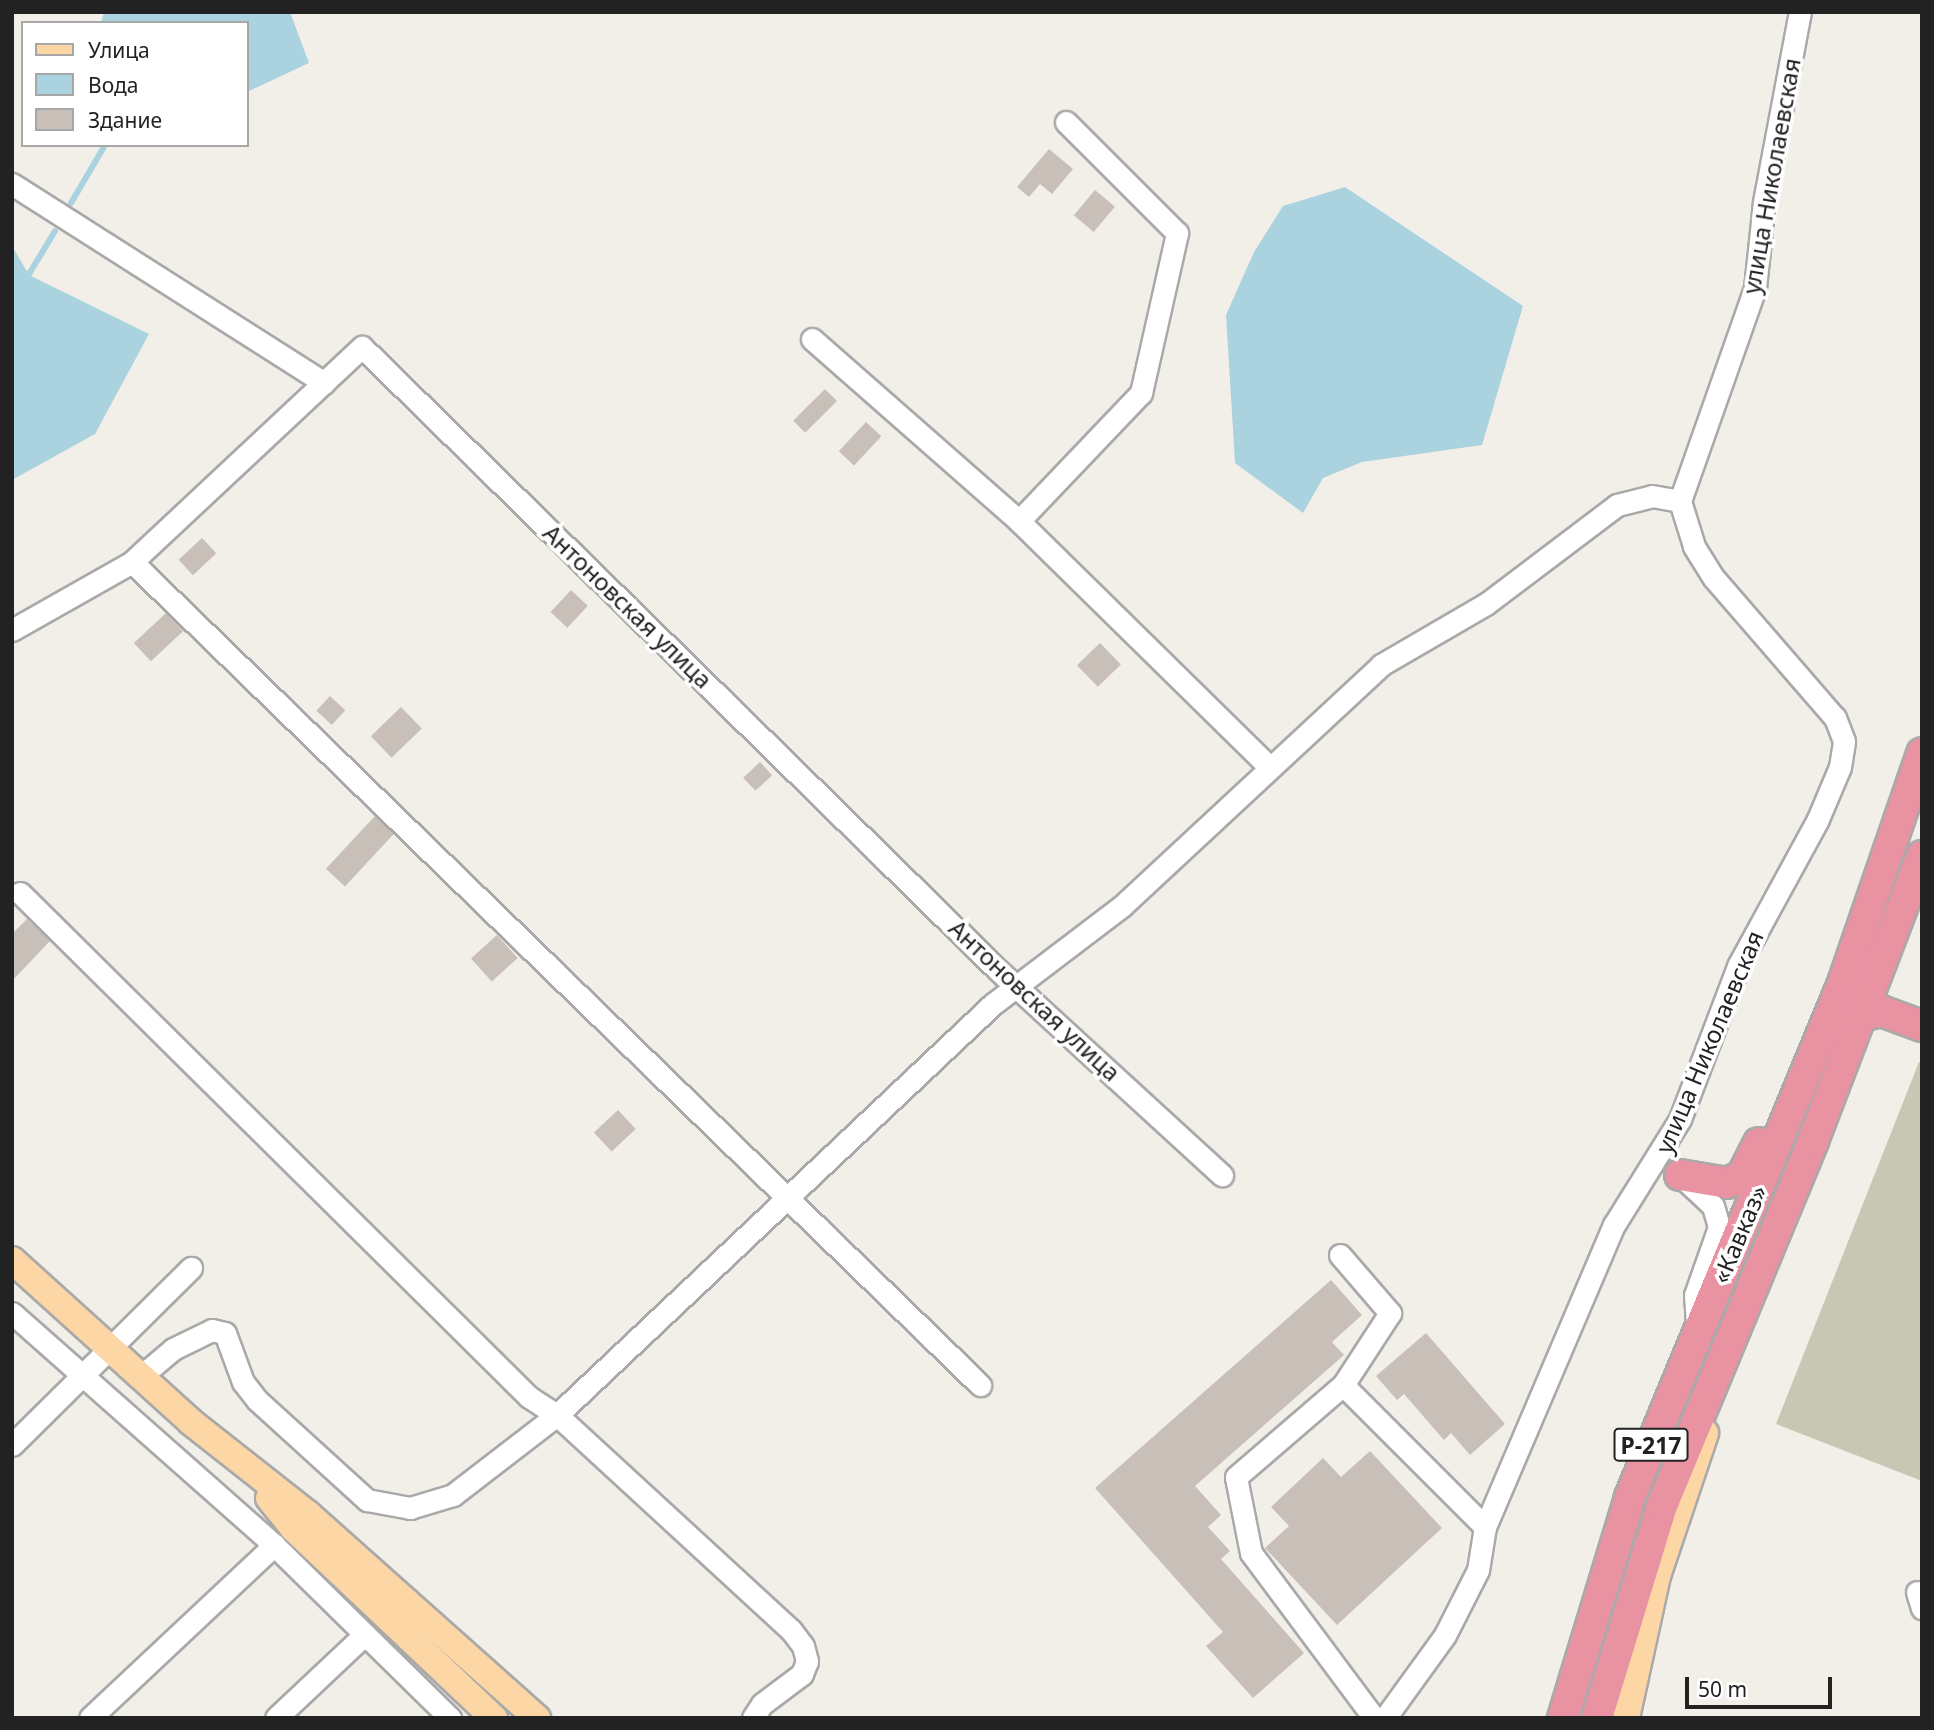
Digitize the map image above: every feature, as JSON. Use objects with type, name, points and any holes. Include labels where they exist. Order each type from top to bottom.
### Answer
[{"type":"highway","name":"«Кавказ»","points":[[1563,1718],[1576,1661],[1630,1497],[1822,1032],[1922,753]]},
{"type":"highway","name":"«Кавказ»","points":[[1597,1718],[1653,1530],[1871,1007],[1922,856]]},
{"type":"highway","points":[[1871,1007],[1922,1026]]},
{"type":"highway","points":[[1669,1169],[1707,1184],[1742,1175],[1804,1047],[1822,1032]]},
{"type":"main road","points":[[12,1260],[140,1377],[249,1472],[308,1514],[537,1718]]},
{"type":"main road","points":[[1626,1718],[1657,1576],[1748,1301]]},
{"type":"main road","points":[[249,1472],[293,1528],[494,1718]]},
{"type":"main road","points":[[1549,1718],[1576,1661]]},
{"type":"street","name":"улица Николаевская","points":[[1385,1718],[1445,1636],[1478,1570],[1485,1528],[1614,1225],[1669,1169],[1738,966],[1831,791],[1844,741],[1835,718],[1713,577],[1694,546],[1680,500],[1755,288],[1763,202],[1800,12]]},
{"type":"street","points":[[1019,521],[1141,393],[1177,233],[1066,122]]},
{"type":"street","points":[[12,184],[324,383]]},
{"type":"street","points":[[812,339],[1019,521],[1267,765]]},
{"type":"street","name":"Антоновская улица","points":[[12,630],[132,562],[362,347],[1019,986],[1222,1175]]},
{"type":"street","points":[[140,1377],[173,1349],[212,1330],[225,1333],[243,1382],[257,1400],[348,1486],[387,1507],[410,1508],[453,1495],[556,1415],[785,1196],[1019,986],[1122,906],[1267,765],[1381,666],[1486,604],[1616,505],[1652,496],[1680,500]]},
{"type":"street","points":[[132,562],[980,1385]]},
{"type":"street","points":[[20,894],[500,1370],[556,1415],[803,1646],[807,1661],[802,1674],[762,1704],[753,1718]]},
{"type":"street","points":[[1669,1169],[1713,1206],[1719,1227],[1695,1295],[1697,1333]]},
{"type":"street","points":[[1340,1255],[1390,1313],[1343,1385],[1236,1477],[1251,1553],[1374,1718]]},
{"type":"street","points":[[12,1445],[191,1268]]},
{"type":"street","points":[[12,1313],[84,1373],[274,1545],[450,1718]]},
{"type":"street","points":[[1343,1385],[1485,1528]]},
{"type":"street","points":[[90,1718],[274,1545]]},
{"type":"street","points":[[276,1718],[365,1634]]},
{"type":"shaded area","points":[[1919,1062],[1922,1063],[1922,1481],[1776,1424]]},
{"type":"water","points":[[104,12],[290,12],[309,63],[248,92],[248,21],[102,21]]},
{"type":"water","points":[[1345,187],[1523,306],[1482,445],[1362,462],[1323,478],[1303,513],[1235,463],[1226,315],[1254,252],[1283,206]]},
{"type":"water","points":[[12,246],[29,275],[149,334],[95,434],[12,480]]},
{"type":"building","points":[[1049,149],[1073,169],[1052,194],[1040,184],[1029,197],[1017,187]]},
{"type":"building","points":[[1095,190],[1115,207],[1094,232],[1074,215]]},
{"type":"building","points":[[825,389],[837,401],[805,433],[793,421]]},
{"type":"building","points":[[866,422],[881,436],[854,466],[839,451]]},
{"type":"building","points":[[202,538],[216,553],[193,575],[179,560]]},
{"type":"building","points":[[571,590],[588,606],[567,628],[551,612]]},
{"type":"building","points":[[166,613],[183,631],[151,661],[134,643]]},
{"type":"building","points":[[1100,643],[1121,665],[1098,687],[1077,665]]},
{"type":"building","points":[[330,696],[345,710],[332,725],[316,711]]},
{"type":"building","points":[[401,707],[422,729],[392,758],[371,736]]},
{"type":"building","points":[[760,762],[772,775],[755,791],[743,778]]},
{"type":"building","points":[[375,816],[394,834],[345,886],[326,869]]},
{"type":"building","points":[[27,919],[50,941],[12,981],[12,934]]},
{"type":"building","points":[[497,935],[518,958],[492,981],[471,958]]},
{"type":"building","points":[[618,1110],[636,1129],[612,1152],[594,1133]]},
{"type":"building","points":[[1331,1280],[1362,1315],[1332,1342],[1344,1355],[1195,1486],[1221,1515],[1208,1527],[1230,1551],[1221,1559],[1304,1653],[1253,1698],[1206,1646],[1223,1632],[1095,1488]]},
{"type":"building","points":[[1426,1333],[1505,1424],[1470,1455],[1451,1433],[1444,1440],[1404,1394],[1397,1400],[1376,1376]]},
{"type":"building","points":[[1370,1451],[1442,1528],[1337,1625],[1265,1548],[1289,1526],[1271,1507],[1323,1458],[1341,1477]]},
{"type":"waterway","points":[[71,203],[104,147]]},
{"type":"waterway","points":[[29,274],[55,231]]}]
